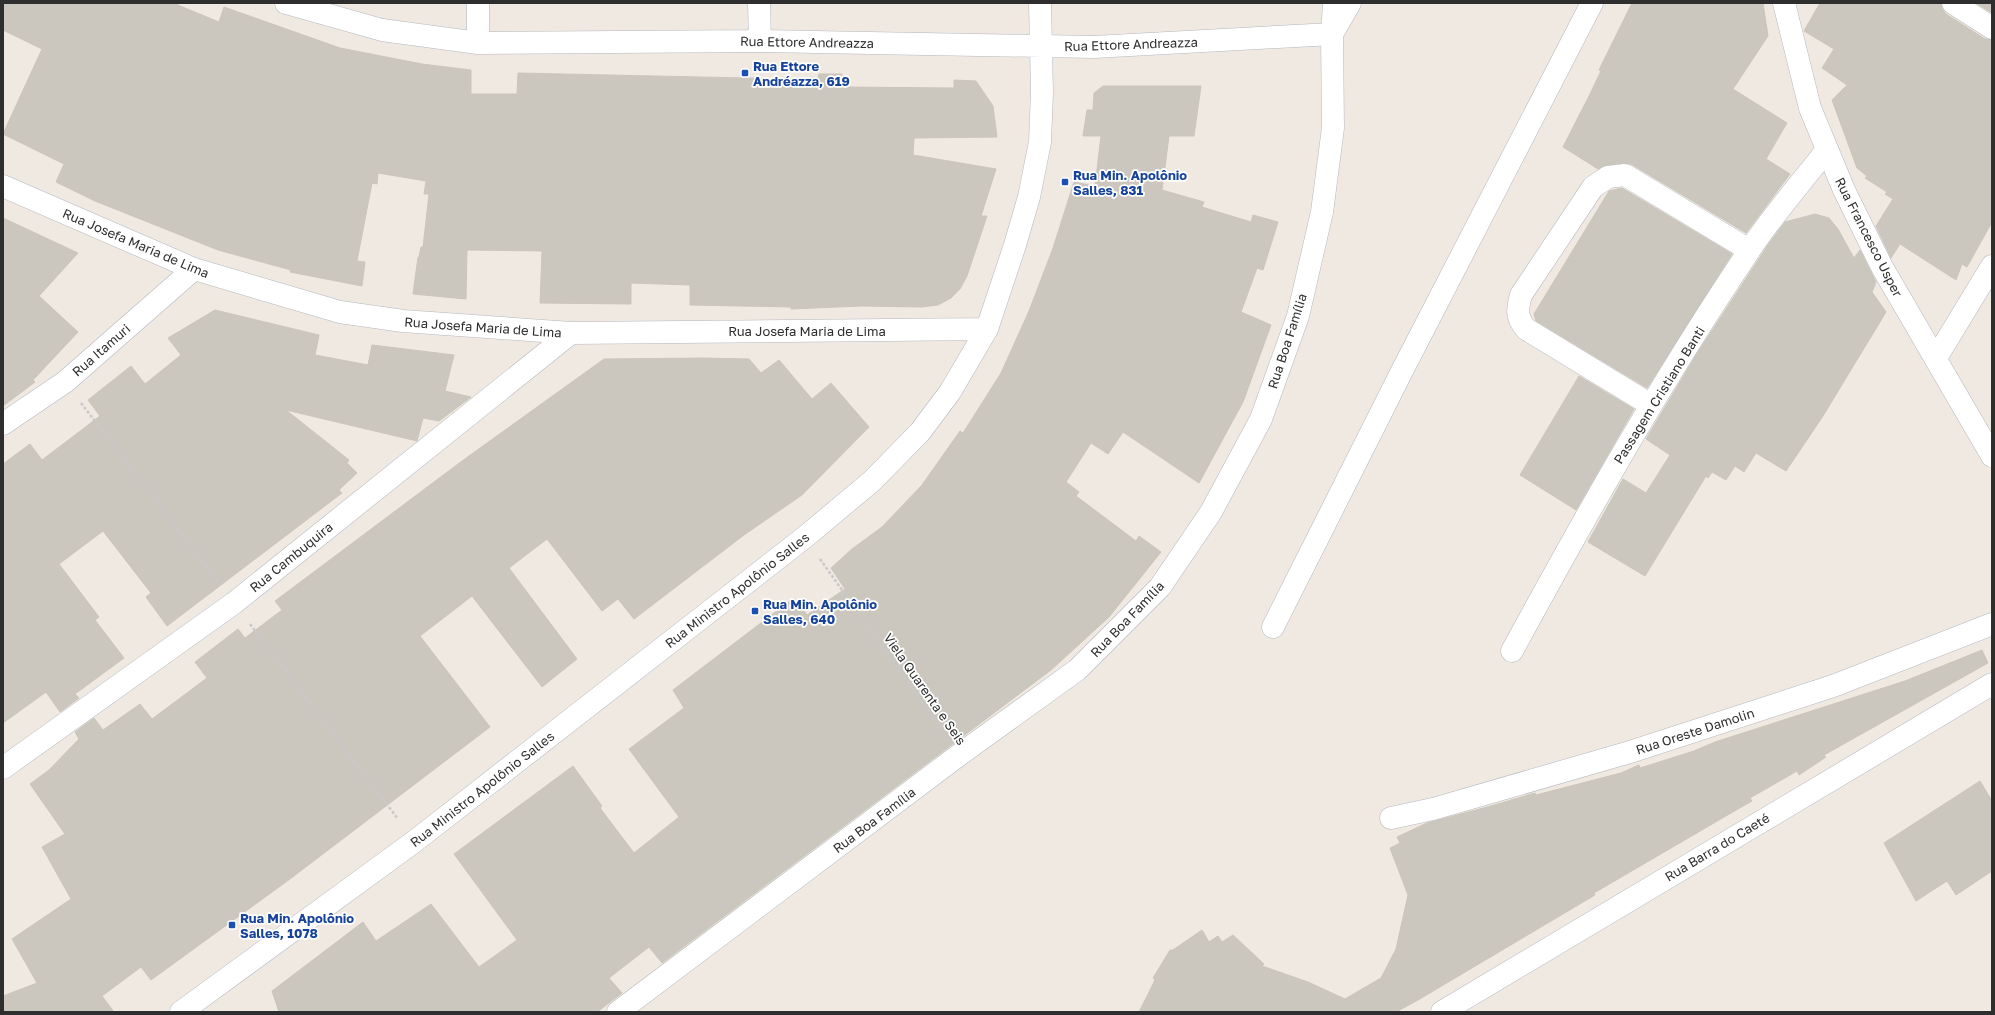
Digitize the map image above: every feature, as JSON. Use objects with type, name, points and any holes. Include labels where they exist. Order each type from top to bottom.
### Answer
[{"type":"street","name":"Rua Ettore Andreazza","points":[[286,3],[382,30],[478,42],[760,40],[1094,47],[1332,34]]},
{"type":"street","points":[[478,3],[478,42]]},
{"type":"street","points":[[759,3],[760,40]]},
{"type":"street","name":"Rua Ministro Apolônio Salles","points":[[181,1012],[414,841],[805,537],[872,481],[920,432],[950,392],[987,329],[1015,245],[1029,197],[1040,142],[1042,46],[1040,3]]},
{"type":"street","name":"Rua Boa Família","points":[[618,1012],[959,755],[1077,670],[1160,587],[1211,512],[1261,418],[1298,316],[1322,212],[1333,128],[1332,34],[1334,3]]},
{"type":"street","points":[[1332,34],[1350,3]]},
{"type":"street","points":[[1273,627],[1403,369],[1592,3]]},
{"type":"street","name":"Rua Francesco Usper","points":[[1784,3],[1810,108],[1826,151],[1882,267],[1992,456]]},
{"type":"street","points":[[1953,3],[1992,28]]},
{"type":"street","name":"Passagem Cristiano Banti","points":[[1512,651],[1579,527],[1651,405],[1749,250],[1826,151]]},
{"type":"street","points":[[1651,405],[1526,329],[1519,320],[1517,309],[1521,295],[1593,187],[1608,177],[1626,176],[1749,250]]},
{"type":"street","name":"Rua Josefa Maria de Lima","points":[[3,186],[194,269],[340,312],[403,321],[571,333],[987,329]]},
{"type":"street","points":[[1936,358],[1992,266]]},
{"type":"street","name":"Rua Itamuri","points":[[3,424],[65,382],[194,269]]},
{"type":"street","name":"Rua Cambuquira","points":[[3,768],[234,603],[571,333]]},
{"type":"street","name":"Rua Oreste Damolin","points":[[1391,818],[1433,809],[1630,752],[1833,686],[1992,624]]},
{"type":"street","name":"Rua Barra do Caeté","points":[[1442,1012],[1992,684]]},
{"type":"path","name":"Viela Quarenta e Seis","points":[[805,537],[959,755]]},
{"type":"building","points":[[3,3],[173,3],[219,22],[224,7],[340,48],[422,64],[471,70],[471,94],[517,94],[518,73],[792,79],[818,78],[819,74],[842,74],[842,87],[954,88],[954,80],[976,81],[993,106],[997,137],[914,138],[913,155],[996,169],[981,216],[987,216],[967,276],[960,289],[951,298],[938,305],[922,307],[861,306],[791,309],[791,307],[690,305],[690,285],[631,283],[631,304],[540,303],[542,251],[467,250],[466,299],[413,294],[418,257],[421,247],[423,247],[429,194],[424,194],[426,181],[378,173],[377,184],[372,183],[357,261],[365,262],[362,286],[290,272],[291,270],[218,250],[95,201],[56,182],[64,164],[3,134],[42,49],[3,30]]},
{"type":"building","points":[[1632,3],[1763,3],[1768,36],[1733,89],[1787,123],[1766,159],[1790,174],[1746,233],[1631,164],[1624,163],[1607,165],[1598,169],[1563,147],[1590,94],[1601,71],[1599,70]]},
{"type":"building","points":[[1820,3],[1941,3],[1942,9],[1946,14],[1985,39],[1992,40],[1992,222],[1967,267],[1962,264],[1956,280],[1900,244],[1891,258],[1876,226],[1893,199],[1885,194],[1887,192],[1865,178],[1867,176],[1857,168],[1832,100],[1847,85],[1822,68],[1834,49],[1804,31]]},
{"type":"building","points":[[1976,3],[1992,3],[1992,13]]},
{"type":"building","points":[[1103,86],[1201,86],[1194,136],[1169,136],[1162,190],[1204,202],[1202,207],[1251,222],[1253,215],[1278,222],[1263,270],[1257,268],[1241,312],[1271,325],[1243,402],[1199,483],[1123,432],[1108,454],[1091,443],[1066,482],[1079,492],[1076,496],[1136,541],[1139,536],[1161,552],[1109,617],[1051,670],[662,963],[649,947],[609,978],[622,993],[597,1012],[279,1012],[272,991],[363,922],[376,941],[431,904],[479,967],[517,940],[454,854],[573,766],[602,806],[600,808],[634,853],[679,817],[629,749],[684,708],[673,690],[794,598],[807,615],[845,589],[831,568],[852,549],[882,527],[922,485],[960,431],[963,433],[1001,373],[1029,311],[1053,248],[1074,182],[1095,186],[1101,136],[1083,136],[1087,110],[1093,110],[1094,93]]},
{"type":"building","points":[[1622,188],[1732,254],[1647,388],[1536,321],[1534,314],[1609,191]]},
{"type":"building","points":[[1815,214],[1829,218],[1838,229],[1854,258],[1860,250],[1876,282],[1872,292],[1886,312],[1823,416],[1786,471],[1756,453],[1744,472],[1735,466],[1726,480],[1712,472],[1708,478],[1706,476],[1645,576],[1588,542],[1623,479],[1646,493],[1670,455],[1646,439],[1696,355],[1768,245],[1785,222]]},
{"type":"building","points":[[3,218],[78,253],[39,296],[78,332],[33,380],[35,382],[3,406]]},
{"type":"building","points":[[215,310],[319,335],[315,355],[368,365],[372,345],[454,355],[445,391],[471,397],[439,421],[423,418],[417,441],[286,410],[349,460],[347,463],[357,473],[339,490],[342,493],[167,626],[146,597],[151,593],[103,531],[59,564],[99,617],[95,620],[124,658],[75,694],[79,698],[60,712],[46,692],[3,723],[3,464],[30,444],[42,460],[100,416],[88,400],[131,366],[145,384],[181,355],[168,338]]},
{"type":"building","points":[[604,359],[749,359],[761,373],[779,360],[812,399],[831,383],[869,427],[802,495],[744,535],[634,619],[618,599],[602,611],[547,539],[509,568],[577,659],[542,687],[472,596],[420,636],[490,727],[290,879],[151,980],[141,967],[102,996],[114,1012],[3,1012],[3,996],[37,983],[12,939],[71,899],[42,847],[65,834],[30,784],[49,770],[79,739],[75,732],[94,718],[103,730],[140,704],[152,719],[207,678],[195,662],[238,629],[245,638],[282,610],[275,601],[462,461]]},
{"type":"building","points":[[1579,376],[1634,409],[1576,510],[1520,475]]},
{"type":"building","points":[[1982,650],[1988,663],[1824,755],[1826,757],[1799,775],[1797,771],[1750,798],[1752,801],[1594,893],[1595,895],[1396,1012],[1139,1012],[1155,980],[1153,978],[1170,950],[1173,950],[1202,930],[1209,942],[1218,936],[1222,942],[1233,935],[1264,964],[1262,966],[1308,982],[1345,999],[1381,978],[1396,949],[1408,895],[1390,848],[1400,843],[1397,837],[1427,823],[1535,793],[1536,795],[1621,773],[1639,765],[1640,768],[1694,751],[1715,742],[1905,681]]},
{"type":"building","points":[[1980,781],[1992,801],[1992,871],[1956,895],[1947,881],[1916,901],[1884,843]]},
{"type":"place","name":"Rua Ettore Andréazza, 619","points":[[745,73]]},
{"type":"place","name":"Rua Min. Apolônio Salles, 831","points":[[1065,182]]},
{"type":"place","name":"Rua Min. Apolônio Salles, 640","points":[[755,611]]},
{"type":"place","name":"Rua Min. Apolônio Salles, 1078","points":[[232,925]]}]
